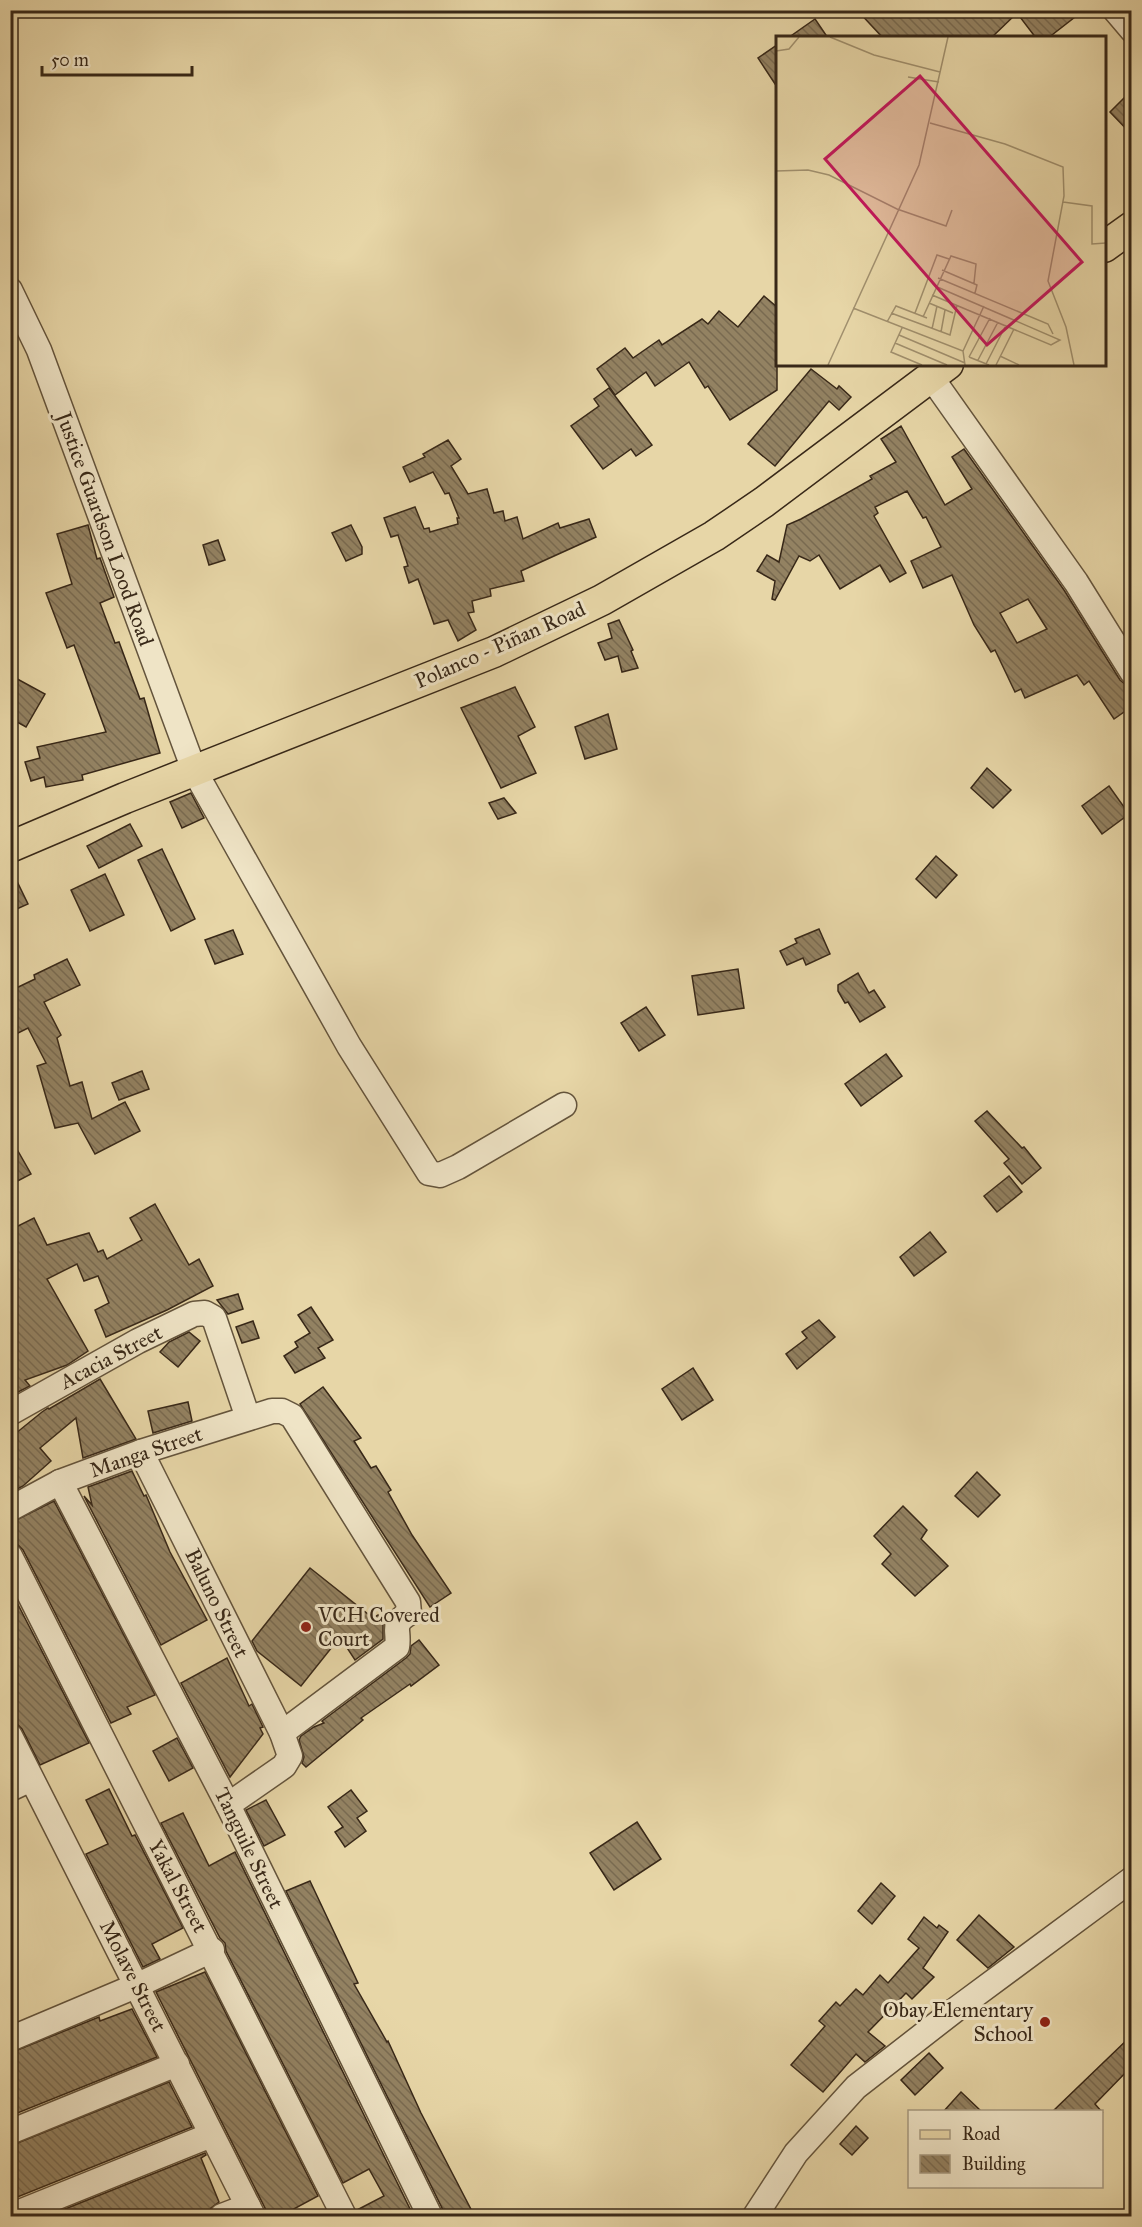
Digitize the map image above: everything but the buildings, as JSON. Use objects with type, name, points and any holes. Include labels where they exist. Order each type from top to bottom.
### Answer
[{"type":"main road","points":[[1106,246],[1131,227]]},
{"type":"main road","name":"Polanco - Piñan Road","points":[[10,847],[194,770],[494,652],[602,600],[705,541],[764,502],[939,371]]},
{"type":"street","points":[[1115,10],[1131,30]]},
{"type":"street","name":"Justice Guardson Lood Road","points":[[10,290],[43,360],[194,770],[349,1046],[429,1173],[440,1175],[458,1167],[564,1105]]},
{"type":"street","points":[[939,371],[1076,582],[1131,672]]},
{"type":"street","name":"Acacia Street","points":[[10,1413],[138,1341],[194,1314],[205,1313],[214,1318],[248,1418]]},
{"type":"street","name":"Manga Street","points":[[10,1509],[60,1482],[141,1452],[273,1411],[292,1416],[408,1602],[409,1613],[399,1620],[396,1629],[397,1647],[282,1734]]},
{"type":"street","name":"Baluno Street","points":[[141,1452],[282,1734],[290,1756],[284,1767],[228,1805]]},
{"type":"street","name":"Tanguile Street","points":[[60,1482],[228,1805],[430,2217]]},
{"type":"street","name":"Yakal Street","points":[[10,1556],[126,1787],[212,1950],[344,2217]]},
{"type":"street","name":"Molave Street","points":[[10,1736],[21,1784],[138,1985],[251,2211]]},
{"type":"street","points":[[755,2217],[796,2153],[856,2087],[1131,1879]]},
{"type":"street","points":[[10,2039],[138,1985],[212,1950]]},
{"type":"street","points":[[10,2132],[177,2064]]},
{"type":"street","points":[[10,2216],[211,2135]]},
{"type":"street","points":[[222,2217],[251,2211]]},
{"type":"place","name":"VCH Covered Court","points":[[306,1627]]},
{"type":"place","name":"Obay Elementary School","points":[[1045,2022]]}]
